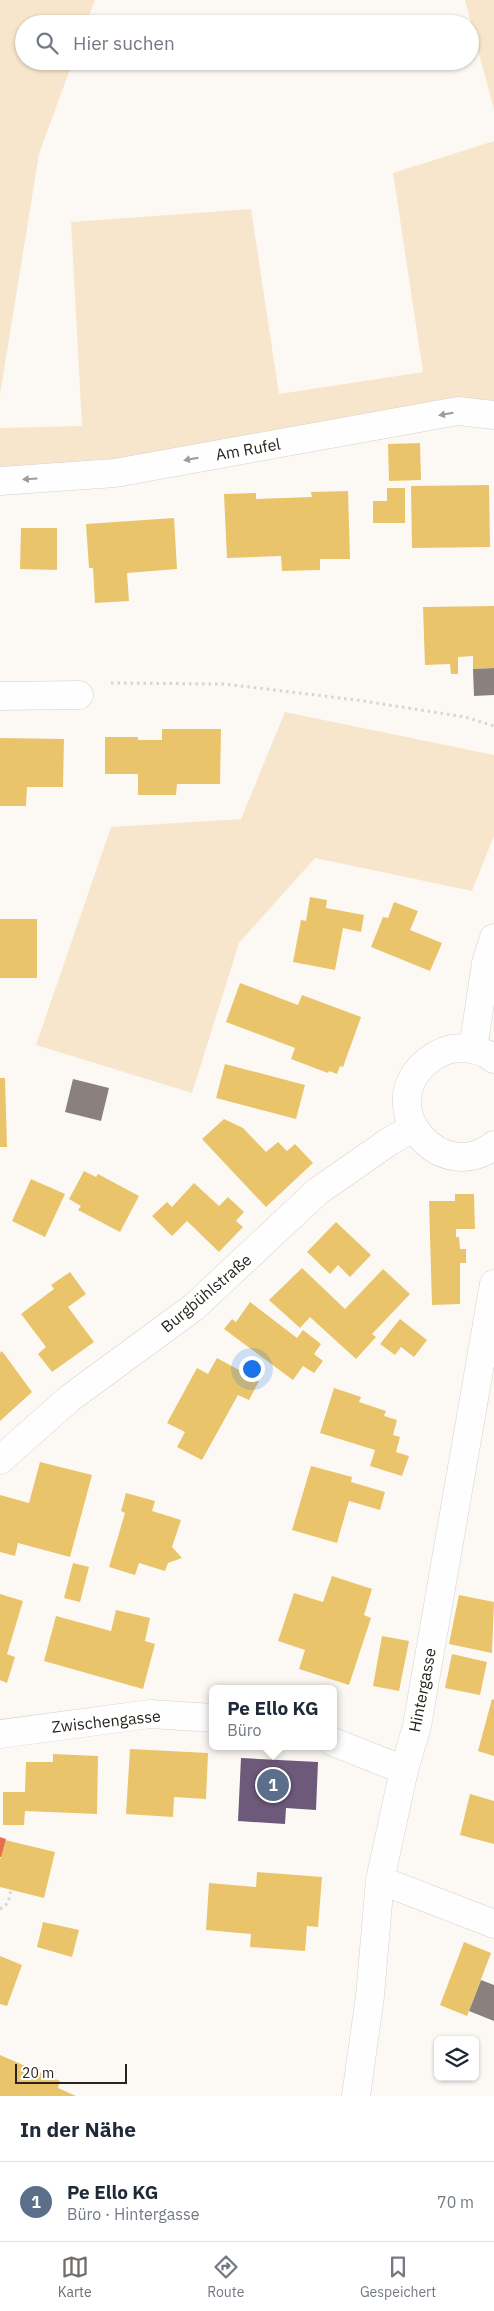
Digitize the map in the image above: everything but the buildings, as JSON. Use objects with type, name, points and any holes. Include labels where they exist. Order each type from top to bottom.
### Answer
[{"type":"street","name":"Am Rufel","points":[[0,481],[115,473],[458,412],[494,415]]},
{"type":"street","points":[[0,696],[79,695]]},
{"type":"street","points":[[494,938],[486,963],[483,1054],[461,1048],[444,1051],[429,1059],[417,1071],[408,1092],[408,1109],[413,1128],[425,1142],[442,1153],[454,1156],[478,1154],[494,1145]]},
{"type":"street","name":"Burgbühlstraße","points":[[0,1460],[70,1398],[194,1307],[318,1191],[390,1141],[413,1128]]},
{"type":"street","name":"Hintergasse","points":[[356,2096],[370,1996],[380,1880],[404,1770],[417,1726],[494,1284]]},
{"type":"street","name":"Zwischengasse","points":[[0,1734],[150,1714],[209,1718]]},
{"type":"street","points":[[337,1744],[404,1770]]},
{"type":"street","points":[[380,1880],[494,1924]]},
{"type":"path","points":[[79,695],[78,682],[225,684],[357,700],[465,717],[494,726]]},
{"type":"path","points":[[0,1909],[8,1903],[11,1890]]},
{"type":"shaded area","points":[[0,0],[95,0],[89,15],[15,15],[15,70],[70,70],[39,154],[0,395]]},
{"type":"shaded area","points":[[465,0],[494,0],[494,110],[479,53],[479,15],[469,15]]},
{"type":"shaded area","points":[[494,141],[494,404],[120,460],[0,469],[0,428],[82,426],[71,222],[251,209],[279,394],[423,372],[393,173]]},
{"type":"shaded area","points":[[285,712],[494,755],[494,836],[472,891],[315,858],[239,943],[192,1093],[36,1045],[111,827],[241,819]]},
{"type":"place","name":"Pe Ello KG","points":[[273,1785]]}]
